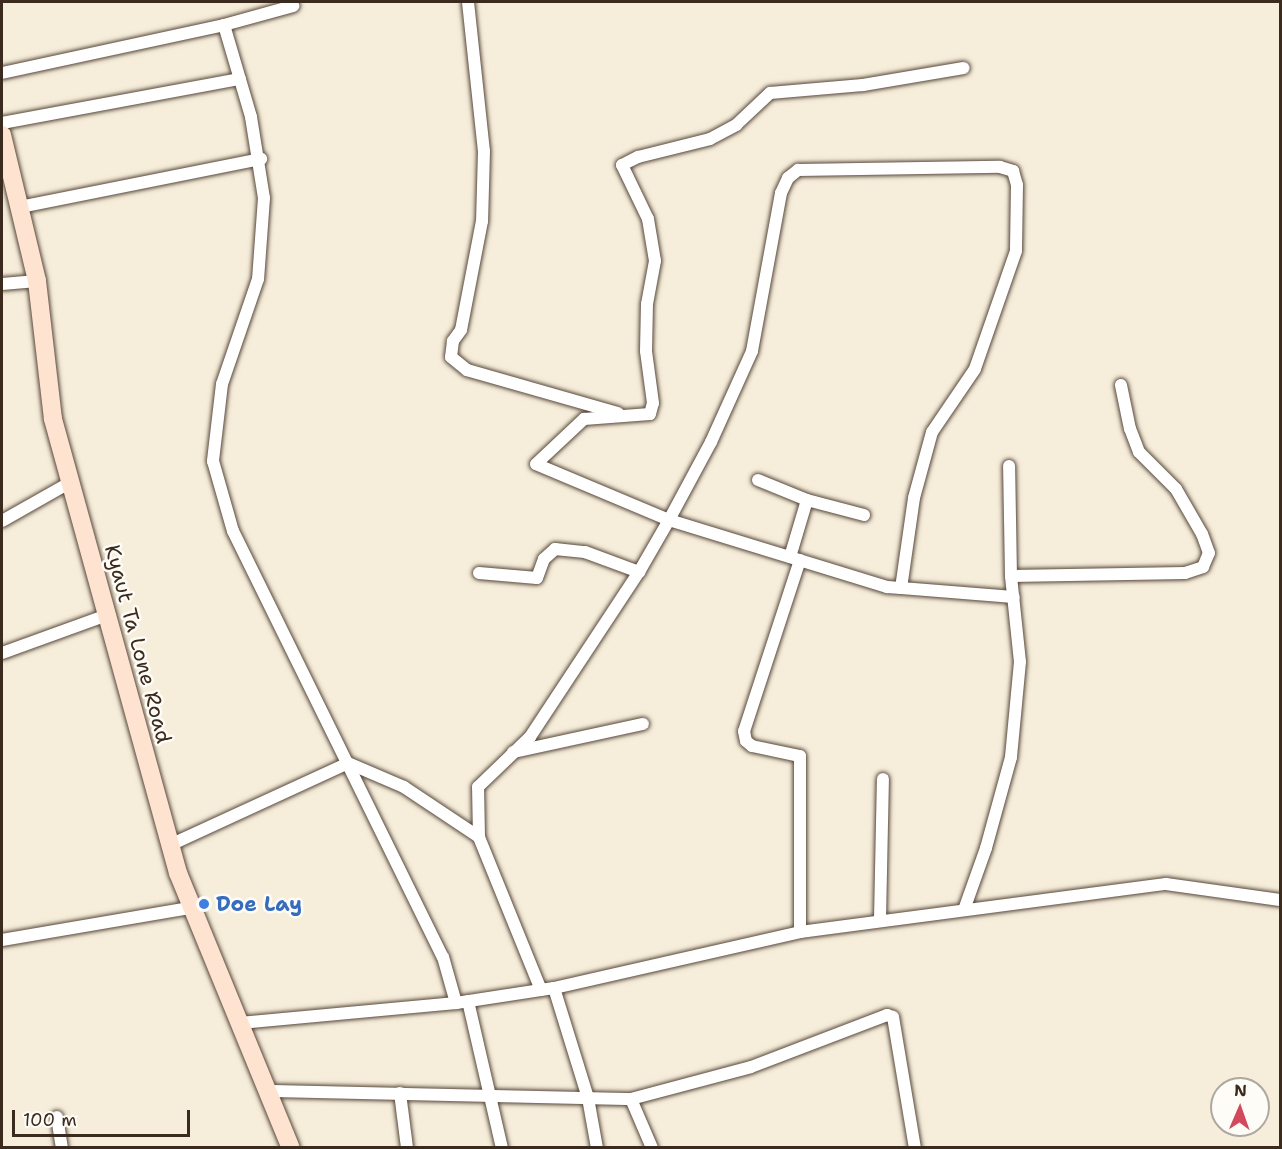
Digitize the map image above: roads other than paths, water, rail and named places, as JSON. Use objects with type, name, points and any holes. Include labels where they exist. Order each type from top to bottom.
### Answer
[{"type":"main road","name":"Kyaut Ta Lone Road","points":[[3,144],[37,281],[53,419],[178,873],[195,907],[291,1148]]},
{"type":"street","points":[[468,2],[484,151],[482,221],[461,330],[453,341],[451,357],[467,369],[631,417]]},
{"type":"street","points":[[2,73],[224,26],[293,6]]},
{"type":"street","points":[[224,26],[261,159],[264,198],[258,279],[222,384],[213,461],[232,531],[348,763],[399,874],[443,957],[462,1002],[492,1096],[501,1147]]},
{"type":"street","points":[[964,68],[863,86],[770,93],[757,101],[736,125],[710,139],[638,157],[622,165],[648,219],[655,261],[647,304],[646,351],[653,403],[650,414],[584,419],[536,464],[669,520],[901,588],[1014,597]]},
{"type":"street","points":[[2,123],[240,79]]},
{"type":"street","points":[[20,207],[261,159]]},
{"type":"street","points":[[541,990],[479,837],[478,787],[530,737],[639,572],[711,442],[752,351],[781,193],[788,178],[798,170],[1000,167],[1012,171],[1017,185],[1016,251],[975,369],[932,432],[914,498],[901,588]]},
{"type":"street","points":[[2,284],[37,281]]},
{"type":"street","points":[[1011,576],[1185,573],[1203,567],[1209,553],[1202,534],[1176,489],[1139,452],[1130,429],[1121,385]]},
{"type":"street","points":[[965,907],[986,848],[1011,757],[1020,662],[1011,576],[1009,466]]},
{"type":"street","points":[[758,480],[807,500],[864,515]]},
{"type":"street","points":[[2,520],[71,482]]},
{"type":"street","points":[[800,932],[800,756],[752,746],[746,741],[744,731],[795,558],[807,500]]},
{"type":"street","points":[[479,573],[537,578],[544,559],[555,549],[585,552],[639,572]]},
{"type":"street","points":[[2,653],[107,615]]},
{"type":"street","points":[[512,753],[643,724]]},
{"type":"street","points":[[170,845],[348,763],[404,787],[479,837]]},
{"type":"street","points":[[880,919],[883,779]]},
{"type":"street","points":[[240,1023],[462,1002],[554,988],[800,932],[965,907],[1166,884],[1281,900]]},
{"type":"street","points":[[2,940],[195,907]]},
{"type":"street","points":[[554,988],[588,1098],[597,1148]]},
{"type":"street","points":[[268,1091],[631,1099],[751,1067],[887,1015],[893,1017],[915,1148]]},
{"type":"street","points":[[400,1093],[407,1148]]},
{"type":"street","points":[[631,1099],[652,1148]]},
{"type":"street","points":[[57,1117],[62,1148]]},
{"type":"place","name":"Doe Lay","points":[[204,904]]}]
